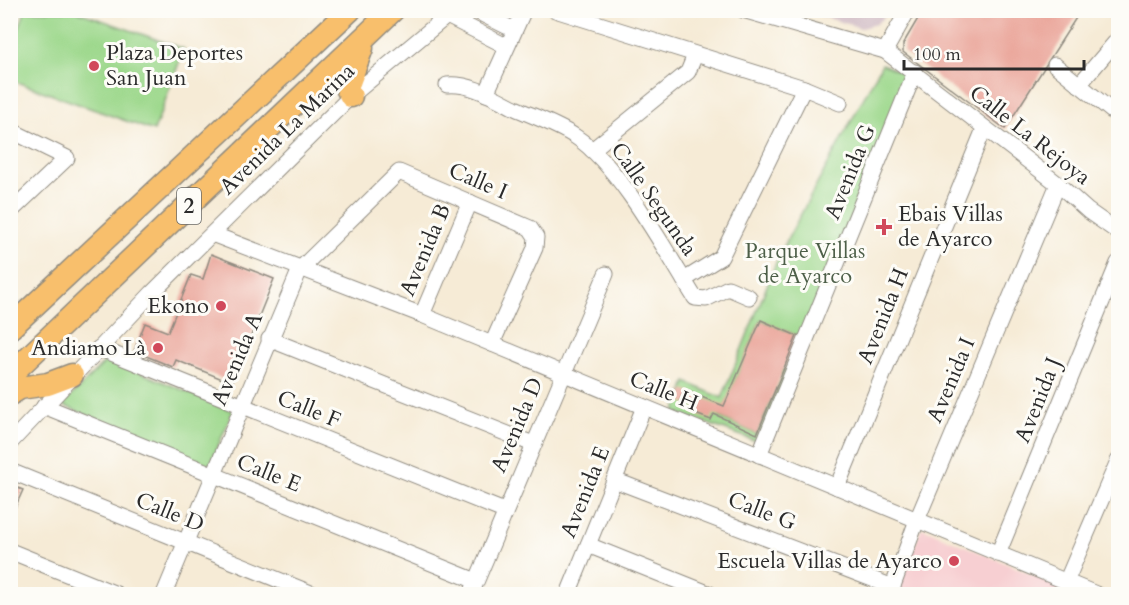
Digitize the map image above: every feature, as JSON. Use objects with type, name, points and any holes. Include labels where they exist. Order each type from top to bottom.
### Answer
[{"type":"highway","name":"2","points":[[10,328],[350,10]]},
{"type":"highway","name":"2","points":[[10,375],[393,10]]},
{"type":"highway","points":[[351,96],[346,88],[367,37]]},
{"type":"highway","points":[[10,394],[20,388],[48,384],[72,375]]},
{"type":"street","points":[[474,10],[514,30]]},
{"type":"street","points":[[486,94],[524,10]]},
{"type":"street","points":[[555,10],[804,88],[840,102]]},
{"type":"street","points":[[743,10],[885,51],[908,10]]},
{"type":"street","points":[[450,13],[506,46]]},
{"type":"street","name":"Avenida La Marina","points":[[10,443],[72,375],[351,96],[450,13]]},
{"type":"street","points":[[1079,85],[1119,39]]},
{"type":"street","name":"Calle La Rejoya","points":[[885,51],[1058,184],[1088,211],[1119,232]]},
{"type":"street","points":[[592,150],[688,72],[695,55]]},
{"type":"street","points":[[1055,65],[1119,116]]},
{"type":"street","name":"Avenida G","points":[[759,455],[915,72]]},
{"type":"street","name":"Calle Segunda","points":[[447,85],[461,84],[486,94],[575,137],[592,150],[614,173],[695,298],[700,300],[728,288],[749,297]]},
{"type":"street","points":[[684,280],[721,257],[804,88]]},
{"type":"street","name":"Avenida H","points":[[837,487],[984,129]]},
{"type":"street","points":[[10,130],[67,158],[10,212]]},
{"type":"street","name":"Calle I","points":[[399,172],[530,228],[536,237],[535,248],[492,344]]},
{"type":"street","name":"Avenida A","points":[[164,594],[300,269],[399,172]]},
{"type":"street","name":"Avenida I","points":[[891,591],[917,520],[1058,184]]},
{"type":"street","name":"Avenida B","points":[[422,315],[470,202]]},
{"type":"street","name":"Calle H","points":[[212,234],[422,315],[1096,594]]},
{"type":"street","name":"Avenida J","points":[[998,554],[1119,263]]},
{"type":"street","name":"Avenida D","points":[[473,588],[606,274]]},
{"type":"street","points":[[269,339],[533,444]]},
{"type":"street","name":"Calle F","points":[[99,348],[504,511]]},
{"type":"street","name":"Calle E","points":[[44,406],[213,475],[473,588]]},
{"type":"street","name":"Avenida E","points":[[567,594],[644,407]]},
{"type":"street","points":[[1066,582],[1119,461]]},
{"type":"street","name":"Calle D","points":[[10,471],[313,594]]},
{"type":"street","name":"Calle G","points":[[614,480],[891,591]]},
{"type":"street","points":[[588,545],[710,594]]},
{"type":"street","points":[[10,551],[116,594]]},
{"type":"shaded area","points":[[804,11],[890,11],[876,24],[861,28]]},
{"type":"shaded area","name":"Escuela Villas de Ayarco","points":[[922,528],[1078,594],[895,594]]},
{"type":"green space","name":"Plaza Deportes San Juan","points":[[25,11],[76,11],[184,49],[154,131],[11,80],[11,52]]},
{"type":"green space","name":"Parque Villas de Ayarco","points":[[882,64],[910,76],[759,442],[675,412],[686,382],[722,398],[780,253]],"holes":[[[761,320],[799,337],[785,371],[777,367],[775,371],[783,376],[757,434],[720,417]]]},
{"type":"green space","points":[[108,359],[233,411],[210,465],[62,405]]},
{"type":"building","points":[[923,10],[1081,10],[1005,129],[903,52],[903,44]]},
{"type":"building","name":"Ekono","points":[[211,254],[274,279],[232,383],[176,360],[173,367],[134,351],[145,323],[168,332],[191,275],[203,279]]},
{"type":"building","points":[[761,320],[797,336],[757,434],[714,414],[711,420],[693,413],[696,407],[680,401],[684,390],[724,406]]},
{"type":"building","points":[[10,485],[23,490],[10,519]]},
{"type":"place","name":"Plaza Deportes San Juan","points":[[94,66]]},
{"type":"place","name":"Ebais Villas de Ayarco","points":[[884,227]]},
{"type":"place","name":"Ekono","points":[[221,306]]},
{"type":"place","name":"Andiamo Là","points":[[158,348]]},
{"type":"place","name":"Escuela Villas de Ayarco","points":[[954,561]]}]
